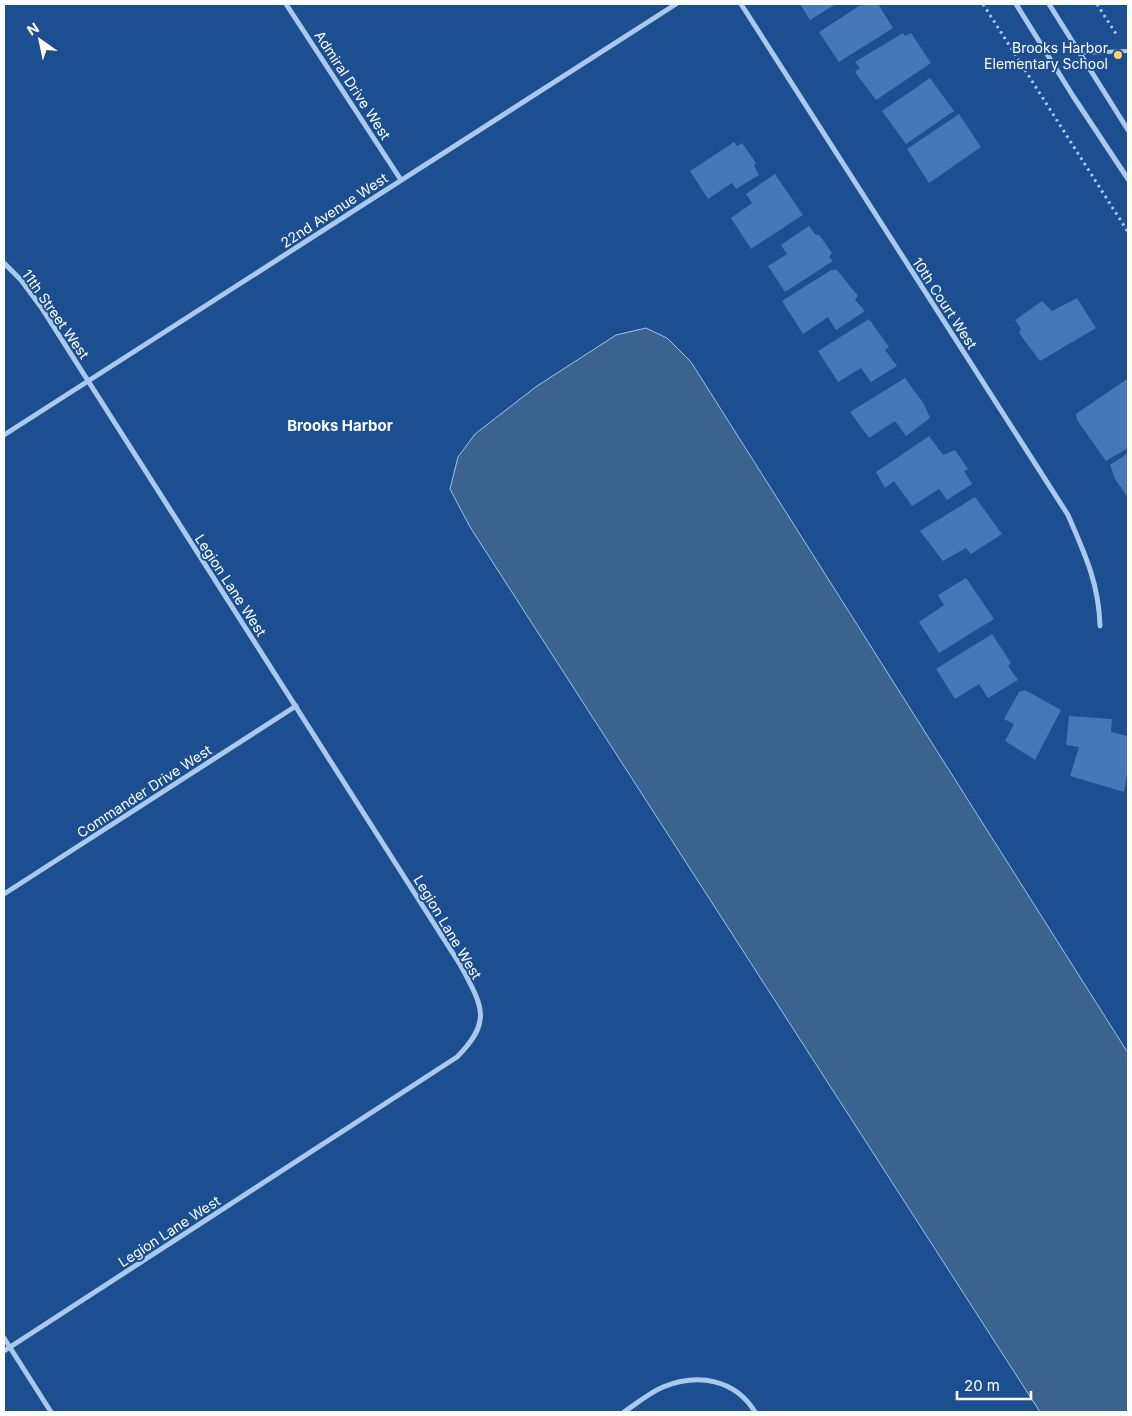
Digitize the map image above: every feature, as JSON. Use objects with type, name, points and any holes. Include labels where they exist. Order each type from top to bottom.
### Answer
[{"type":"street","name":"Admiral Drive West","points":[[286,4],[401,180]]},
{"type":"street","name":"22nd Avenue West","points":[[4,435],[676,4]]},
{"type":"street","name":"10th Court West","points":[[741,4],[1068,516],[1092,569],[1099,603],[1100,626]]},
{"type":"street","points":[[1016,4],[1073,96],[1128,179]]},
{"type":"street","points":[[1049,4],[1128,130]]},
{"type":"street","name":"11th Street West","points":[[4,263],[21,280],[41,307],[88,380]]},
{"type":"street","name":"Legion Lane West","points":[[4,1351],[457,1057],[474,1040],[482,1017],[475,993],[461,966],[88,380]]},
{"type":"street","name":"Commander Drive West","points":[[4,894],[296,706]]},
{"type":"street","points":[[4,1338],[51,1412]]},
{"type":"street","points":[[624,1412],[661,1388],[681,1381],[704,1379],[730,1388],[743,1396],[756,1412]]},
{"type":"lane","points":[[1080,53],[1128,51]]},
{"type":"path","points":[[983,4],[1128,232]]},
{"type":"path","points":[[1097,4],[1128,51]]},
{"type":"water","points":[[646,328],[667,338],[691,362],[1128,1053],[1128,1412],[1040,1412],[470,527],[450,489],[458,457],[475,434],[537,386],[616,335]]},
{"type":"building","points":[[800,4],[836,4],[810,20]]},
{"type":"building","points":[[862,4],[878,4],[893,28],[839,62],[819,32]]},
{"type":"building","points":[[903,33],[905,36],[911,33],[931,63],[876,100],[855,72],[860,68],[855,62]]},
{"type":"building","points":[[930,78],[954,111],[906,144],[882,111]]},
{"type":"building","points":[[959,114],[981,147],[929,183],[907,149]]},
{"type":"building","points":[[734,142],[737,146],[742,143],[756,163],[754,166],[759,175],[736,189],[732,183],[708,199],[690,171]]},
{"type":"building","points":[[775,174],[803,215],[751,249],[731,218],[752,203],[746,194]]},
{"type":"building","points":[[809,226],[815,234],[820,236],[832,253],[829,257],[833,261],[785,292],[768,266],[787,254],[781,245]]},
{"type":"building","points":[[831,270],[837,270],[858,296],[855,300],[865,311],[836,330],[828,317],[803,334],[782,301]]},
{"type":"building","points":[[1077,298],[1096,328],[1040,361],[1019,333],[1021,329],[1015,320],[1042,301],[1052,311]]},
{"type":"building","points":[[869,319],[889,347],[885,350],[897,366],[871,382],[861,368],[838,382],[818,351]]},
{"type":"building","points":[[905,378],[924,404],[930,418],[906,436],[895,421],[869,438],[850,412]]},
{"type":"building","points":[[1127,379],[1128,448],[1106,461],[1077,420],[1076,414]]},
{"type":"building","points":[[929,436],[943,455],[955,450],[968,469],[964,471],[972,484],[947,500],[939,489],[912,506],[894,481],[885,488],[876,472]]},
{"type":"building","points":[[1128,453],[1128,498],[1115,479],[1110,465]]},
{"type":"building","points":[[975,497],[1002,534],[971,554],[966,548],[943,561],[920,531]]},
{"type":"building","points":[[966,578],[994,619],[939,653],[919,622],[944,605],[938,595]]},
{"type":"building","points":[[992,634],[1011,663],[1008,666],[1018,680],[988,698],[979,684],[955,699],[936,669]]},
{"type":"building","points":[[1025,690],[1061,710],[1035,760],[1005,741],[1014,724],[1004,719],[1019,692]]},
{"type":"building","points":[[1069,716],[1112,719],[1111,732],[1128,736],[1128,767],[1124,792],[1070,776],[1079,747],[1066,745]]},
{"type":"place","name":"Brooks Harbor Elementary School","points":[[1118,55]]},
{"type":"district","name":"Brooks Harbor","points":[[340,425]]}]
